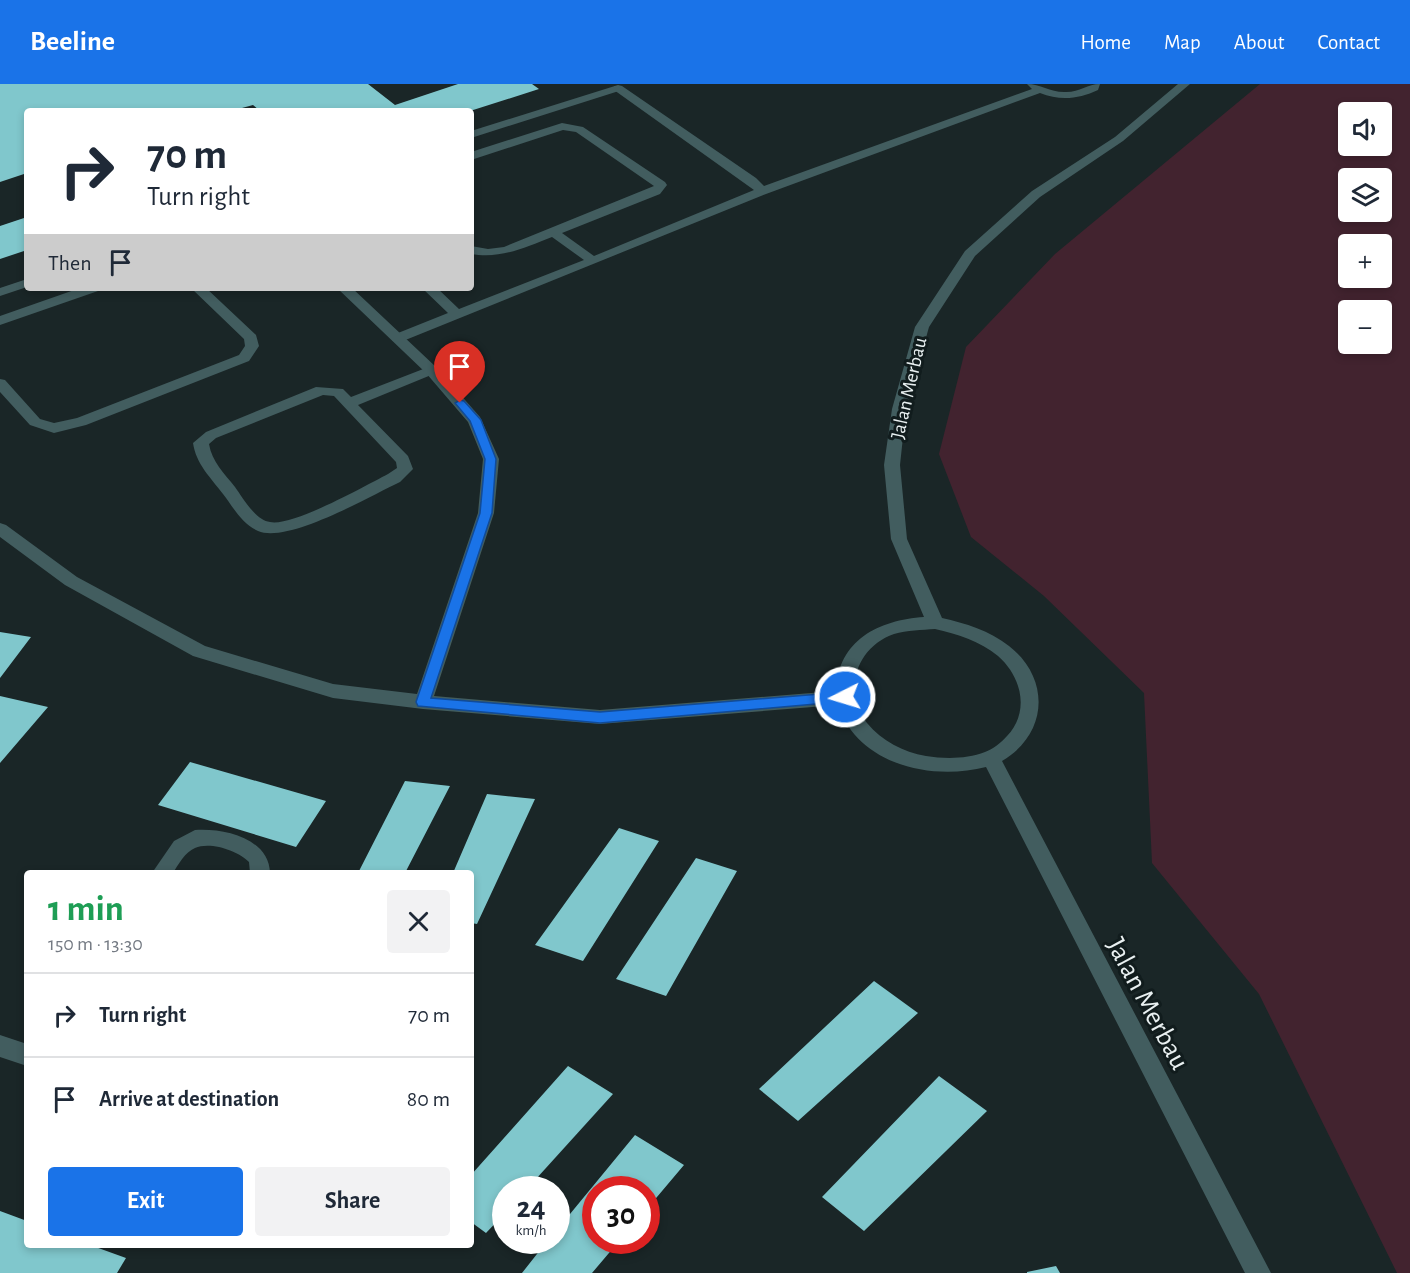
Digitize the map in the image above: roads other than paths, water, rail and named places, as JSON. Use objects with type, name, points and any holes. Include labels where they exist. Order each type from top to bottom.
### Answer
[{"type":"street","points":[[398,338],[762,191],[1036,87],[1054,94],[1070,96],[1084,94],[1094,88],[1095,84]]},
{"type":"street","name":"Jalan Merbau","points":[[936,623],[899,539],[892,465],[899,409],[922,327],[970,254],[1036,194],[1119,139],[1185,84]]},
{"type":"street","points":[[474,134],[618,88],[752,181],[762,191]]},
{"type":"street","points":[[474,155],[562,126],[572,126],[589,135],[661,186],[656,191],[506,251],[489,254],[474,251]]},
{"type":"street","points":[[553,232],[593,261]]},
{"type":"street","points":[[0,292],[24,284]]},
{"type":"street","points":[[0,321],[85,291]]},
{"type":"street","points":[[0,383],[35,422],[54,428],[81,422],[244,358],[252,346],[251,338],[201,291]]},
{"type":"street","points":[[347,291],[431,370],[475,420],[491,459],[486,513],[423,702]]},
{"type":"street","points":[[432,291],[457,314]]},
{"type":"street","points":[[349,403],[431,370]]},
{"type":"street","points":[[321,390],[338,392],[349,403],[403,460],[405,470],[394,478],[291,525],[268,528],[254,521],[202,454],[201,443],[211,435],[303,396],[321,390]]},
{"type":"street","points":[[0,529],[71,581],[200,651],[333,691],[423,702],[600,717],[845,697]]},
{"type":"street","points":[[936,623],[964,629],[990,640],[1011,657],[1026,678],[1032,701],[1027,723],[1013,743],[991,758],[962,766],[931,765],[899,757],[873,741],[854,720],[845,697],[845,676],[852,657],[867,642],[886,630],[910,624],[936,623]]},
{"type":"street","name":"Jalan Merbau","points":[[991,758],[1258,1273]]},
{"type":"street","points":[[164,870],[190,840],[205,836],[251,851],[258,860],[260,870]]},
{"type":"street","points":[[0,1046],[24,1054]]}]
